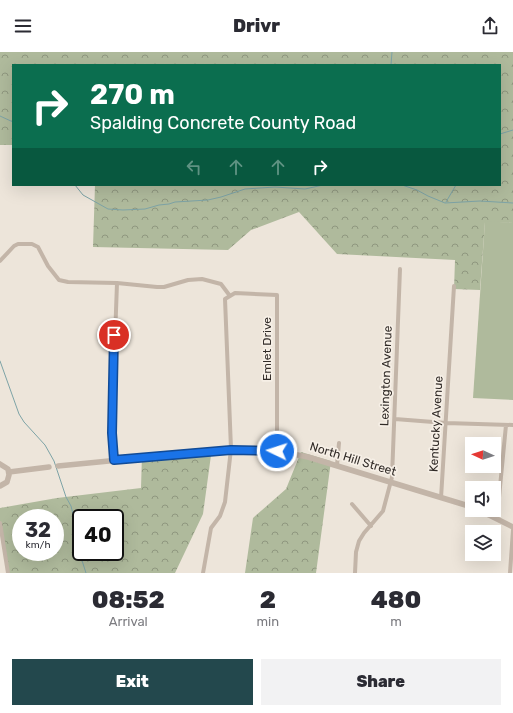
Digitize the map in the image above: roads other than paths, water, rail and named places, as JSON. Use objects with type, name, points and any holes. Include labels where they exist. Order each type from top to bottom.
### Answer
[{"type":"street","points":[[0,261],[14,246],[32,244],[38,247],[48,266],[59,280],[68,282],[117,283],[164,287],[188,280],[202,279],[221,284],[230,296],[225,299],[225,320],[231,450],[225,502],[220,516],[212,528],[203,573]]},
{"type":"street","name":"Lexington Avenue","points":[[355,573],[356,552],[359,541],[383,511],[391,482],[395,418],[400,270]]},
{"type":"street","points":[[114,460],[112,433],[117,283]]},
{"type":"street","name":"Kentucky Avenue","points":[[441,498],[454,286]]},
{"type":"street","name":"Emlet Drive","points":[[230,296],[235,293],[277,294],[277,451]]},
{"type":"street","points":[[395,418],[446,423],[513,425]]},
{"type":"street","points":[[506,425],[497,518],[513,528],[510,573]]},
{"type":"street","points":[[337,465],[339,443]]},
{"type":"street","name":"North Hill Street","points":[[9,472],[114,460],[231,450],[277,451],[308,457],[337,465],[465,505]]},
{"type":"street","points":[[0,464],[6,467],[9,472],[9,479],[0,486]]},
{"type":"street","points":[[352,504],[371,526]]},
{"type":"street","points":[[0,523],[8,573]]},
{"type":"waterway","points":[[391,64],[392,52]]},
{"type":"waterway","points":[[0,116],[12,122]]},
{"type":"waterway","points":[[501,134],[513,130]]},
{"type":"waterway","points":[[76,186],[83,195],[108,209],[123,210],[145,209],[175,202],[208,200],[245,189],[275,187],[305,189],[318,186]]},
{"type":"waterway","points":[[405,186],[445,203],[480,201],[513,203]]},
{"type":"waterway","points":[[446,202],[455,186]]},
{"type":"waterway","points":[[0,361],[19,414],[24,422],[45,445],[54,461],[80,534],[79,551],[86,573]]}]
